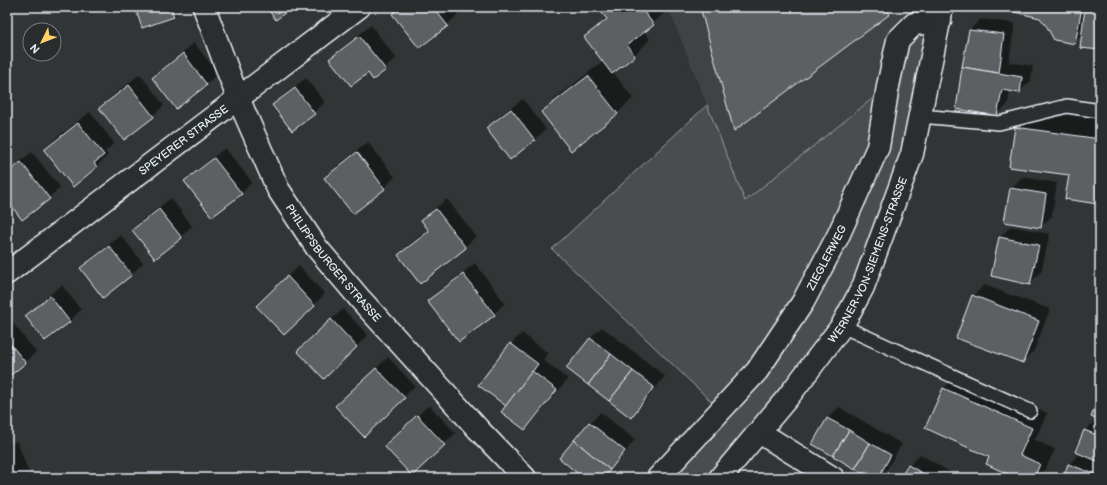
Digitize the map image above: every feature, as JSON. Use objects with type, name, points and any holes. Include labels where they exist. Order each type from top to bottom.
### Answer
[{"type":"street","name":"PHILIPPSBURGER STRASSE","points":[[204,7],[238,98],[278,189],[316,248],[478,430],[525,478]]},
{"type":"street","name":"SPEYERER STRASSE","points":[[7,273],[359,7]]},
{"type":"street","name":"WERNER-VON-SIEMENS-STRASSE","points":[[720,478],[788,397],[842,326],[863,287],[912,154],[941,14]]},
{"type":"street","name":"ZIEGLERWEG","points":[[658,478],[757,371],[803,302],[838,236],[878,147],[888,86],[898,40],[914,24],[941,14]]},
{"type":"street","points":[[759,432],[833,478]]},
{"type":"lane","points":[[920,116],[999,123],[1067,106],[1100,112]]},
{"type":"lane","points":[[842,326],[1030,411]]},
{"type":"shaded area","points":[[668,7],[916,7],[873,98],[745,201]]},
{"type":"shaded area","points":[[940,21],[863,287],[720,478],[658,478],[720,410],[552,249],[707,105],[745,201],[888,86],[898,40]]},
{"type":"building","points":[[135,7],[171,7],[174,17],[142,28]]},
{"type":"building","points":[[266,7],[292,7],[276,20]]},
{"type":"building","points":[[400,7],[433,7],[448,26],[419,48],[392,14]]},
{"type":"building","points":[[607,7],[640,7],[654,25],[627,45],[635,56],[612,74],[584,37],[607,19],[601,12]]},
{"type":"building","points":[[700,7],[886,7],[885,8],[890,14],[734,131]]},
{"type":"building","points":[[1011,7],[1082,7],[1075,44],[1054,40],[1040,18],[1010,11]]},
{"type":"building","points":[[1085,7],[1100,7],[1100,50],[1080,48]]},
{"type":"building","points":[[969,30],[1004,34],[999,73],[962,67]]},
{"type":"building","points":[[359,36],[386,70],[373,80],[368,73],[351,86],[329,59]]},
{"type":"building","points":[[183,53],[207,85],[176,109],[152,78]]},
{"type":"building","points":[[962,67],[1022,77],[1020,93],[1002,90],[997,116],[956,109]]},
{"type":"building","points":[[588,76],[618,114],[571,151],[541,112]]},
{"type":"building","points":[[129,85],[154,117],[124,140],[99,108]]},
{"type":"building","points":[[295,88],[315,114],[292,131],[272,105]]},
{"type":"building","points":[[511,109],[535,140],[510,160],[486,128]]},
{"type":"building","points":[[78,123],[104,155],[94,163],[97,167],[73,187],[44,150]]},
{"type":"building","points":[[1015,127],[1100,139],[1100,188],[1098,204],[1065,199],[1069,175],[1009,167]]},
{"type":"building","points":[[357,152],[385,189],[353,214],[324,178]]},
{"type":"building","points":[[214,158],[242,194],[212,217],[184,181]]},
{"type":"building","points":[[21,162],[50,199],[22,220],[7,200],[7,173]]},
{"type":"building","points":[[1010,188],[1046,194],[1041,228],[1004,222]]},
{"type":"building","points":[[159,209],[182,238],[155,259],[132,230]]},
{"type":"building","points":[[436,209],[466,248],[420,284],[398,255],[429,231],[421,220]]},
{"type":"building","points":[[999,237],[1039,245],[1030,285],[991,276]]},
{"type":"building","points":[[109,246],[132,275],[103,298],[80,268]]},
{"type":"building","points":[[463,274],[495,315],[459,342],[427,301]]},
{"type":"building","points":[[287,276],[315,306],[284,335],[256,306]]},
{"type":"building","points":[[972,295],[1039,321],[1023,363],[956,338]]},
{"type":"building","points":[[50,296],[70,322],[45,341],[25,316]]},
{"type":"building","points":[[331,319],[357,347],[324,379],[297,351]]},
{"type":"building","points":[[590,338],[611,354],[588,385],[566,368]]},
{"type":"building","points":[[7,340],[26,363],[7,378]]},
{"type":"building","points":[[510,343],[538,364],[506,406],[478,385]]},
{"type":"building","points":[[611,354],[633,371],[609,401],[588,385]]},
{"type":"building","points":[[376,368],[405,398],[364,437],[335,406]]},
{"type":"building","points":[[532,371],[557,390],[525,430],[501,412]]},
{"type":"building","points":[[633,371],[654,387],[631,418],[609,401]]},
{"type":"building","points":[[943,388],[1032,428],[1020,455],[1040,464],[1034,478],[1016,478],[986,464],[989,457],[925,428]]},
{"type":"building","points":[[1100,395],[1100,421],[1091,417]]},
{"type":"building","points":[[417,415],[445,445],[412,476],[384,446]]},
{"type":"building","points":[[827,418],[849,430],[833,456],[812,444]]},
{"type":"building","points":[[589,422],[625,451],[610,470],[574,440]]},
{"type":"building","points":[[849,430],[870,443],[855,469],[833,456]]},
{"type":"building","points":[[1084,430],[1100,436],[1100,462],[1075,452]]},
{"type":"building","points":[[574,440],[610,470],[603,478],[583,478],[559,458]]},
{"type":"building","points":[[870,443],[891,455],[878,478],[870,478],[855,469]]},
{"type":"building","points":[[1068,464],[1100,476],[1100,478],[1063,478]]},
{"type":"building","points":[[908,465],[929,477],[929,478],[900,478]]}]
